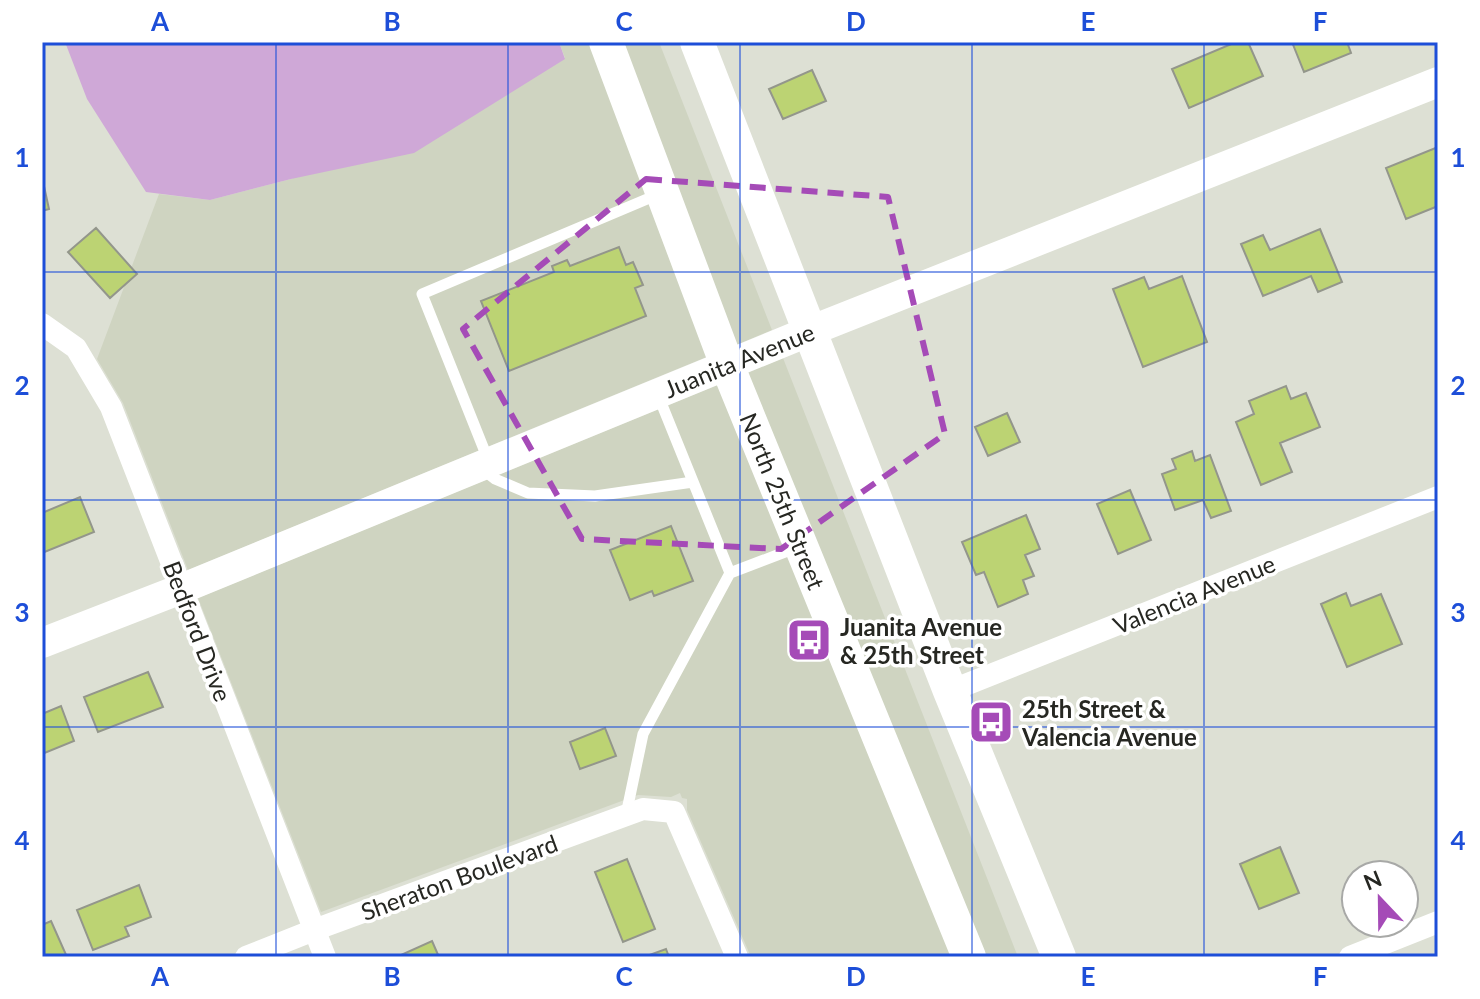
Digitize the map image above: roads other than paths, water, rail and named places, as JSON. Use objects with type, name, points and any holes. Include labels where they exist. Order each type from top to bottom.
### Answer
[{"type":"main road","name":"North 25th Street","points":[[606,42],[727,365],[969,957]]},
{"type":"main road","points":[[697,42],[950,691],[1059,957]]},
{"type":"street","name":"Juanita Avenue","points":[[42,643],[810,331],[1438,82]]},
{"type":"street","name":"Bedford Drive","points":[[42,324],[76,348],[111,407],[325,957]]},
{"type":"street","name":"Valencia Avenue","points":[[950,691],[1438,497]]},
{"type":"street","name":"Sheraton Boulevard","points":[[246,957],[643,809],[674,812],[737,957]]},
{"type":"street","points":[[1350,957],[1438,922]]},
{"type":"lane","points":[[663,193],[422,294],[484,464],[495,479],[528,493],[595,496],[693,482]]},
{"type":"lane","points":[[658,393],[730,573]]},
{"type":"lane","points":[[625,816],[643,734],[730,573],[801,546]]},
{"type":"place","name":"Juanita Avenue & 25th Street","points":[[809,640]]},
{"type":"place","name":"25th Street & Valencia Avenue","points":[[991,722]]}]
